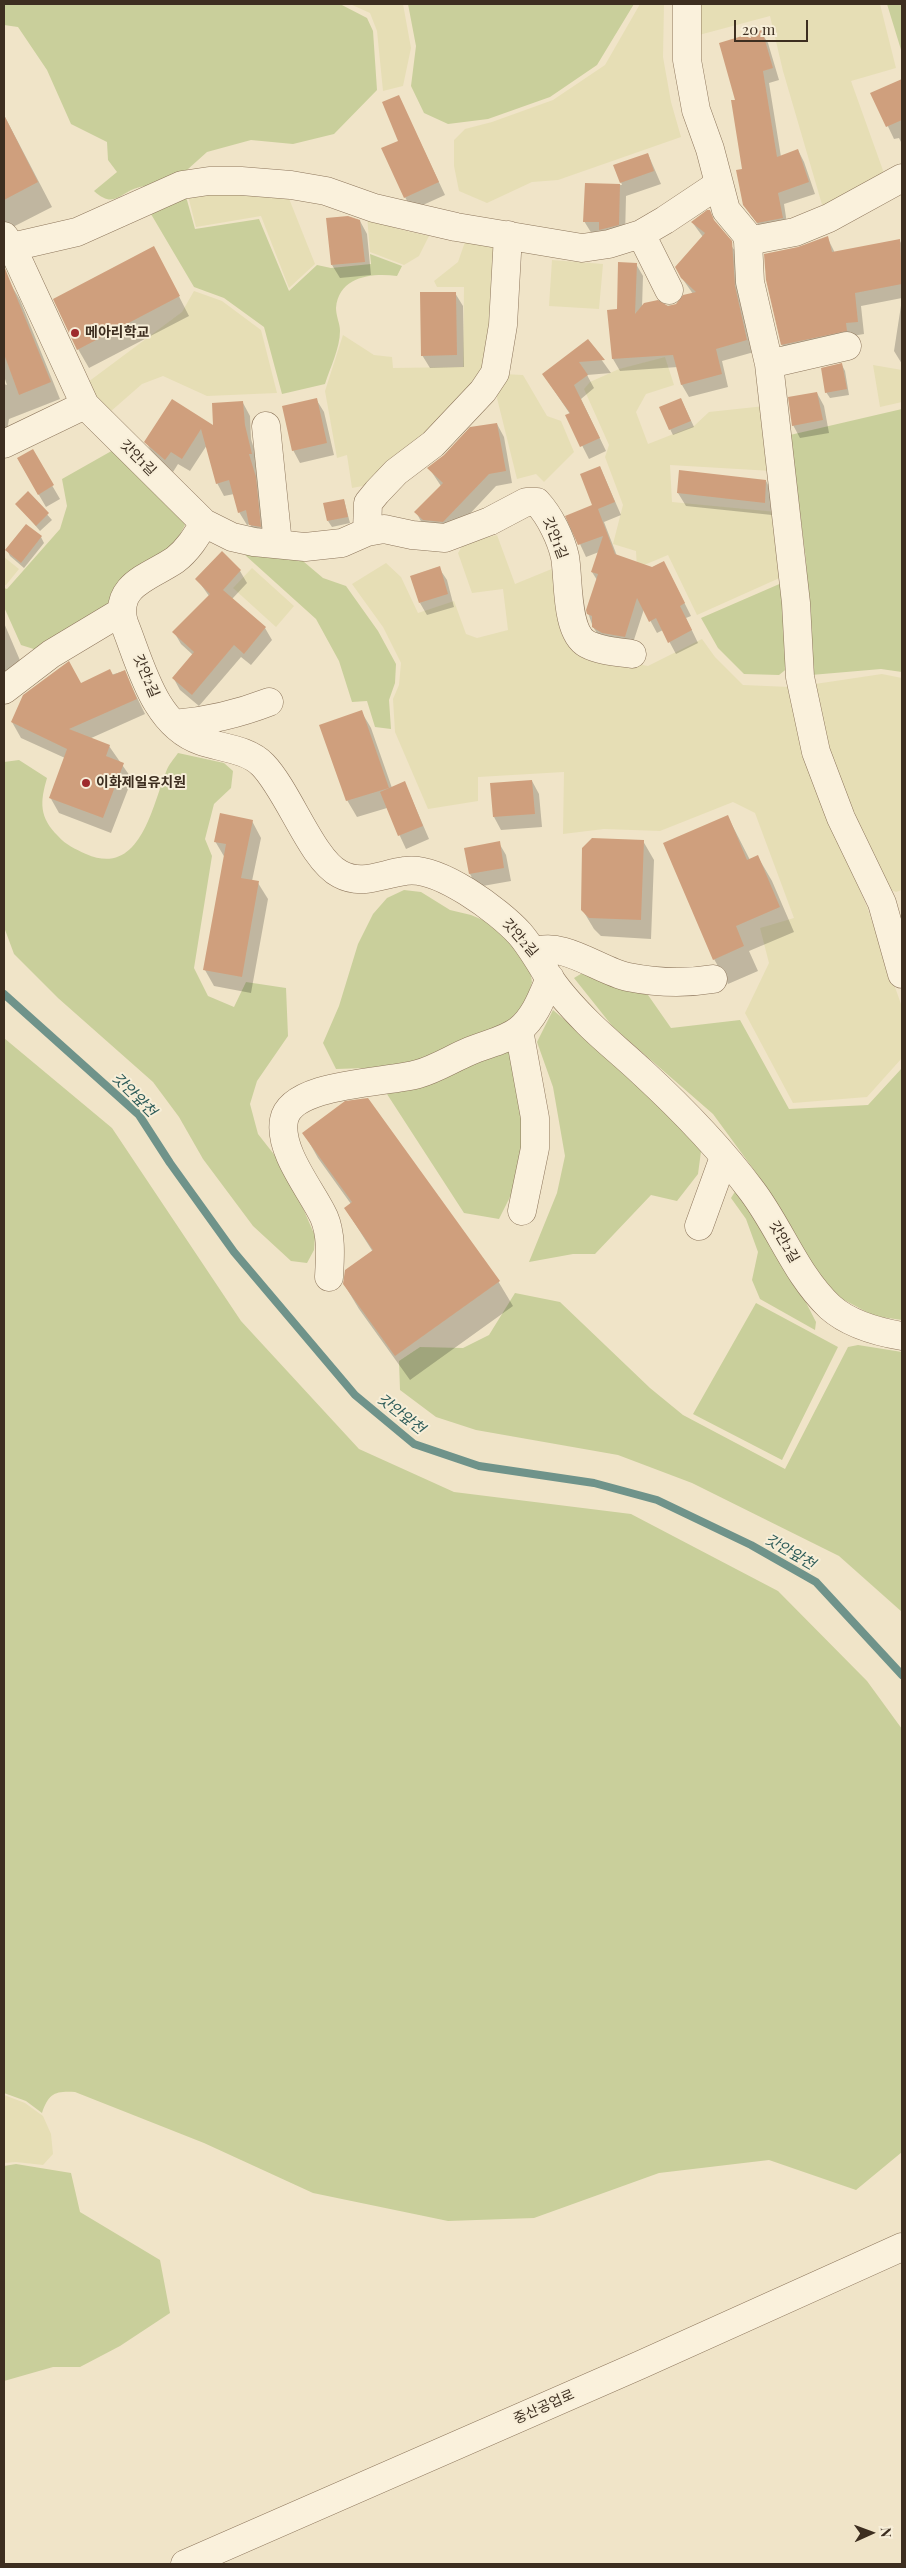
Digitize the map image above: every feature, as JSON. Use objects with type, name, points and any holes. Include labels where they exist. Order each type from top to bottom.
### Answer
[{"type":"street","points":[[687,4],[687,60],[696,110],[710,150],[726,210],[746,234],[748,241],[750,282],[769,364],[796,602],[800,677],[816,752],[841,818],[892,901],[902,974]]},
{"type":"street","points":[[748,241],[795,232],[830,218],[902,178]]},
{"type":"street","points":[[8,242],[77,232],[182,185],[209,181],[281,184],[326,191],[374,208],[456,227],[582,248],[609,244],[640,234],[666,220],[719,184]]},
{"type":"street","points":[[640,234],[670,290]]},
{"type":"street","points":[[367,532],[368,503],[396,472],[433,444],[483,391],[495,373],[503,325],[508,235]]},
{"type":"street","name":"갓안1길","points":[[8,242],[85,405],[204,523],[232,537],[305,547],[342,543],[367,532],[384,529],[412,535],[444,538],[490,521],[526,502],[537,502],[546,512],[564,554],[569,604],[578,634],[586,644],[605,650],[632,654]]},
{"type":"street","points":[[769,364],[847,346]]},
{"type":"street","points":[[4,444],[85,405]]},
{"type":"street","points":[[266,426],[278,544]]},
{"type":"street","points":[[4,690],[51,654],[121,612],[128,591],[141,579],[176,559],[193,542],[204,523]]},
{"type":"street","name":"갓안2길","points":[[121,612],[156,701],[174,724],[198,740],[249,755],[262,763],[279,785],[324,863],[340,874],[355,880],[374,879],[407,870],[421,871],[439,877],[496,912],[519,933],[534,952],[550,978],[588,1024],[643,1073],[724,1157],[753,1192],[818,1295],[834,1310],[860,1325],[902,1336]]},
{"type":"street","points":[[174,724],[206,722],[238,714],[269,702]]},
{"type":"street","points":[[534,952],[543,948],[558,948],[591,964],[626,976],[659,983],[687,983],[713,979]]},
{"type":"street","points":[[329,1277],[331,1250],[325,1219],[298,1172],[285,1141],[284,1120],[290,1106],[310,1096],[343,1086],[419,1074],[471,1050],[504,1039],[519,1030],[539,1004],[550,978]]},
{"type":"street","points":[[519,1030],[535,1118],[535,1148],[522,1211]]},
{"type":"street","points":[[699,1226],[724,1157]]},
{"type":"street","name":"중산공업로","points":[[185,2564],[640,2365],[902,2247]]},
{"type":"shaded area","points":[[350,4],[403,4],[411,48],[403,86],[383,91],[377,31],[370,13]]},
{"type":"shaded area","points":[[640,4],[664,4],[663,57],[671,102],[681,137],[558,180],[532,182],[487,203],[459,191],[454,166],[454,140],[465,129],[492,122],[553,100],[605,65]]},
{"type":"shaded area","points":[[699,4],[880,4],[896,68],[851,81],[885,176],[823,208],[783,71],[770,16],[699,35]]},
{"type":"shaded area","points":[[286,191],[315,264],[289,288],[261,216],[196,227],[187,192]]},
{"type":"shaded area","points":[[367,216],[398,229],[429,236],[419,256],[404,265],[370,252]]},
{"type":"shaded area","points":[[466,239],[498,245],[494,346],[471,394],[373,484],[352,488],[347,455],[337,458],[325,391],[343,335],[374,355],[392,357],[393,368],[463,367],[464,287],[437,287],[434,281],[458,262]]},
{"type":"shaded area","points":[[552,260],[603,264],[599,309],[549,306]]},
{"type":"shaded area","points":[[194,291],[222,301],[261,330],[277,393],[207,396],[163,376],[142,384],[110,412],[84,385],[182,312]]},
{"type":"shaded area","points":[[665,357],[674,385],[646,394],[636,412],[648,444],[694,426],[709,412],[765,406],[772,471],[670,465],[672,502],[777,512],[784,576],[697,615],[668,555],[637,568],[636,551],[613,544],[623,505],[605,457],[609,445],[584,389],[590,382],[619,369]]},
{"type":"shaded area","points":[[873,365],[902,370],[902,402],[880,407]]},
{"type":"shaded area","points":[[503,374],[523,375],[547,416],[561,421],[574,452],[544,482],[536,474],[517,479],[496,394]]},
{"type":"shaded area","points":[[497,535],[515,584],[559,566],[581,654],[648,666],[702,639],[715,657],[743,685],[790,687],[830,818],[867,907],[902,1007],[902,1058],[867,1097],[793,1103],[745,1013],[769,963],[760,928],[794,918],[755,813],[733,802],[660,831],[604,829],[563,834],[564,772],[478,777],[478,801],[428,809],[395,732],[393,699],[399,685],[401,663],[383,627],[352,584],[386,563],[401,577],[418,613],[454,601],[466,634],[477,638],[508,630],[503,589],[472,593],[458,553],[464,543]]},
{"type":"shaded area","points":[[4,557],[19,569],[6,585],[4,585]]},
{"type":"shaded area","points":[[252,568],[294,606],[276,627],[233,588]]},
{"type":"shaded area","points":[[882,674],[902,678],[902,890],[896,892],[884,887],[847,805],[828,745],[815,684]]},
{"type":"shaded area","points":[[4,2095],[25,2103],[43,2116],[51,2134],[53,2154],[43,2165],[16,2162],[4,2163]]},
{"type":"green space","points":[[4,4],[340,4],[367,18],[373,31],[377,90],[334,134],[293,144],[251,140],[207,152],[168,187],[140,187],[117,198],[107,199],[94,191],[117,172],[108,160],[107,142],[71,124],[47,70],[18,27],[4,25]]},
{"type":"green space","points":[[408,4],[634,4],[597,65],[550,97],[488,119],[448,124],[424,113],[411,86],[416,46]]},
{"type":"green space","points":[[887,4],[902,4],[902,53]]},
{"type":"green space","points":[[185,193],[195,229],[259,219],[289,291],[317,265],[331,268],[371,264],[370,254],[402,266],[397,276],[368,276],[350,283],[343,289],[338,297],[336,308],[340,338],[325,384],[282,394],[264,327],[224,298],[194,287],[148,209]]},
{"type":"green space","points":[[902,409],[902,672],[881,669],[811,675],[806,560],[790,435]]},
{"type":"green space","points":[[115,449],[181,512],[185,525],[173,547],[100,614],[40,651],[21,645],[4,607],[4,588],[7,589],[60,529],[67,506],[62,479]]},
{"type":"green space","points":[[248,551],[297,556],[323,578],[346,586],[378,631],[396,664],[395,683],[389,700],[391,729],[375,727],[367,701],[352,702],[339,661],[316,619],[245,555]]},
{"type":"green space","points":[[784,582],[789,667],[779,675],[744,674],[718,648],[701,618]]},
{"type":"green space","points":[[178,753],[224,763],[233,771],[231,788],[214,804],[205,839],[212,856],[194,968],[208,996],[234,1007],[246,982],[286,988],[288,1036],[257,1081],[250,1104],[258,1134],[287,1171],[315,1236],[314,1250],[307,1263],[291,1261],[253,1226],[203,1159],[179,1117],[153,1082],[58,998],[14,954],[4,927],[4,762],[19,760],[47,778],[42,802],[47,822],[61,839],[71,846],[86,854],[104,859],[119,856],[131,848],[141,835],[149,820],[167,769]]},
{"type":"green space","points":[[404,890],[421,892],[450,910],[471,915],[497,926],[529,964],[532,982],[525,1005],[501,1027],[444,1052],[397,1067],[336,1069],[323,1043],[339,1006],[358,944],[373,914],[387,898]]},
{"type":"green space","points":[[584,972],[620,988],[648,995],[671,1028],[740,1020],[789,1109],[868,1105],[902,1068],[902,1320],[874,1316],[835,1295],[810,1268],[765,1185],[713,1114],[613,1027],[574,978]]},
{"type":"green space","points":[[553,1010],[636,1080],[702,1144],[698,1174],[677,1201],[651,1195],[595,1254],[573,1254],[529,1262],[557,1193],[565,1156],[553,1087],[537,1042]]},
{"type":"green space","points":[[4,1038],[112,1128],[241,1321],[359,1449],[454,1492],[631,1514],[778,1591],[867,1681],[902,1729],[902,2152],[856,2190],[769,2160],[659,2173],[534,2218],[448,2221],[313,2193],[204,2143],[75,2092],[62,2092],[50,2097],[42,2113],[26,2101],[4,2093]]},
{"type":"green space","points":[[509,1050],[526,1137],[517,1183],[499,1219],[464,1213],[385,1091]]},
{"type":"green space","points":[[736,1190],[794,1279],[816,1322],[815,1330],[760,1299],[752,1280],[758,1252],[746,1219],[731,1198]]},
{"type":"green space","points":[[515,1293],[560,1302],[650,1388],[683,1415],[785,1469],[848,1347],[858,1345],[902,1352],[902,1612],[839,1556],[692,1483],[618,1455],[476,1430],[436,1417],[400,1390],[399,1361],[420,1347],[463,1348],[489,1335]]},
{"type":"green space","points":[[756,1303],[838,1347],[782,1460],[693,1414]]},
{"type":"green space","points":[[16,2164],[71,2173],[80,2212],[160,2260],[170,2313],[120,2346],[80,2367],[53,2367],[4,2381],[4,2166]]},
{"type":"building","points":[[762,30],[773,68],[763,71],[777,157],[798,149],[809,182],[778,193],[783,218],[757,223],[743,205],[736,170],[742,169],[731,100],[735,100],[719,43]]},
{"type":"building","points":[[902,79],[902,120],[886,127],[870,93]]},
{"type":"building","points":[[399,95],[439,182],[404,198],[381,148],[398,141],[382,102]]},
{"type":"building","points":[[4,115],[38,182],[4,200]]},
{"type":"building","points":[[648,153],[654,171],[620,183],[613,165]]},
{"type":"building","points":[[585,183],[620,184],[619,225],[599,230],[599,222],[583,222]]},
{"type":"building","points":[[707,210],[710,210],[714,220],[732,241],[735,286],[747,340],[716,349],[722,374],[681,385],[673,355],[612,359],[607,310],[617,309],[618,262],[637,263],[635,314],[644,303],[658,300],[668,306],[676,304],[683,295],[696,292],[681,278],[675,267],[705,233],[691,222]]},
{"type":"building","points":[[348,216],[360,220],[365,262],[331,265],[326,218]]},
{"type":"building","points":[[828,236],[832,252],[900,239],[902,284],[855,293],[858,322],[846,323],[847,331],[781,345],[766,280],[764,254],[798,247]]},
{"type":"building","points":[[154,246],[180,296],[77,350],[53,299]]},
{"type":"building","points":[[4,266],[51,382],[19,395],[4,354]]},
{"type":"building","points":[[420,292],[456,292],[457,355],[421,356]]},
{"type":"building","points":[[588,339],[605,360],[579,362],[588,375],[574,385],[600,438],[580,447],[565,415],[570,413],[542,374]]},
{"type":"building","points":[[842,363],[847,389],[825,393],[821,368]]},
{"type":"building","points":[[817,392],[823,420],[792,426],[788,397]]},
{"type":"building","points":[[317,398],[327,443],[292,451],[282,406]]},
{"type":"building","points":[[681,398],[691,421],[669,430],[659,407]]},
{"type":"building","points":[[172,399],[213,425],[212,403],[243,401],[245,425],[252,454],[249,454],[256,477],[261,527],[249,525],[246,510],[238,513],[229,480],[216,484],[201,429],[182,459],[171,452],[165,460],[144,442]]},
{"type":"building","points":[[497,423],[506,471],[489,474],[443,522],[423,520],[414,512],[443,483],[427,468],[444,455],[470,427]]},
{"type":"building","points":[[33,449],[54,485],[38,495],[17,458]]},
{"type":"building","points":[[600,466],[615,502],[598,509],[615,554],[652,567],[664,561],[685,603],[680,606],[692,630],[668,643],[656,618],[649,622],[637,598],[625,637],[602,633],[592,627],[592,616],[587,614],[586,610],[598,574],[591,572],[603,536],[578,545],[565,516],[592,505],[580,474]]},
{"type":"building","points":[[679,470],[766,480],[765,503],[677,493]]},
{"type":"building","points":[[28,491],[49,513],[36,526],[15,504]]},
{"type":"building","points":[[344,499],[348,517],[327,521],[323,503]]},
{"type":"building","points":[[26,524],[42,536],[21,563],[5,550]]},
{"type":"building","points":[[222,551],[241,570],[223,590],[266,627],[244,654],[234,645],[192,695],[172,678],[194,652],[172,632],[210,594],[195,579]]},
{"type":"building","points":[[440,566],[448,594],[419,603],[410,576]]},
{"type":"building","points":[[69,661],[81,683],[110,669],[113,675],[125,670],[137,699],[69,729],[110,745],[106,756],[124,763],[103,818],[49,798],[67,749],[11,722],[23,695]]},
{"type":"building","points":[[362,710],[389,788],[346,801],[319,725]]},
{"type":"building","points":[[532,780],[535,814],[493,817],[490,783]]},
{"type":"building","points":[[405,781],[423,826],[398,836],[380,792]]},
{"type":"building","points":[[220,813],[253,820],[241,878],[259,881],[242,977],[203,970],[226,844],[214,842]]},
{"type":"building","points":[[728,815],[747,860],[758,855],[780,907],[736,926],[744,946],[713,960],[663,843]]},
{"type":"building","points":[[592,838],[644,840],[641,920],[589,918],[581,910],[582,848]]},
{"type":"building","points":[[500,841],[504,868],[469,874],[464,848]]},
{"type":"building","points":[[368,1098],[500,1281],[395,1356],[343,1284],[345,1270],[373,1250],[344,1208],[352,1202],[302,1133],[345,1101]]},
{"type":"waterway","name":"갓안앞천","points":[[4,994],[139,1115],[170,1163],[234,1252],[355,1395],[414,1444],[479,1466],[594,1483],[657,1500],[751,1545],[816,1582],[902,1675]]},
{"type":"place","name":"메아리학교","points":[[75,333]]},
{"type":"place","name":"이화제일유치원","points":[[86,783]]}]
